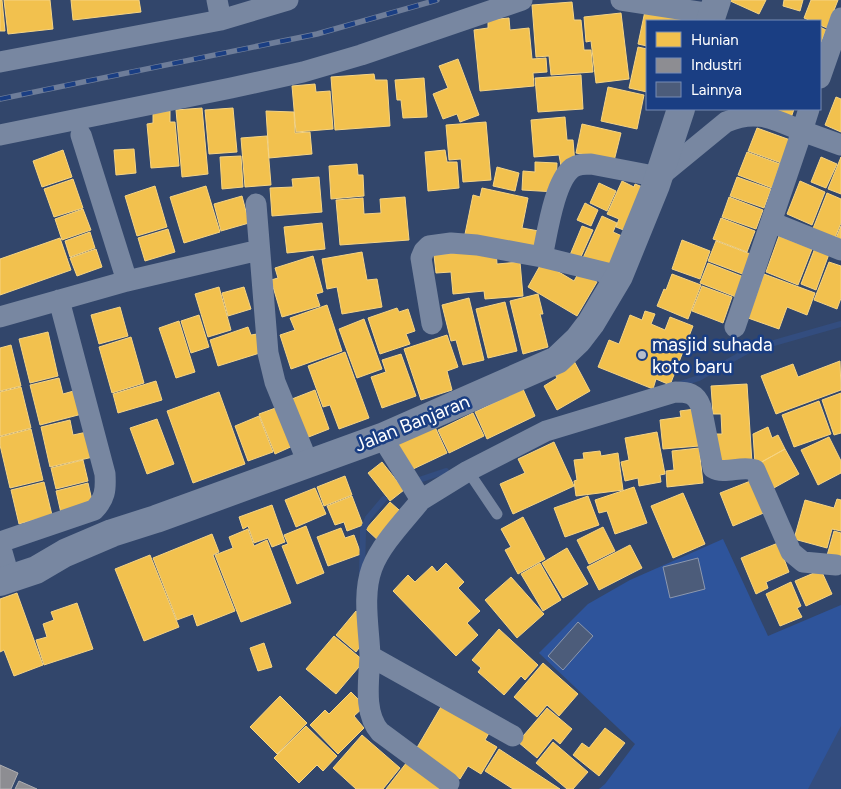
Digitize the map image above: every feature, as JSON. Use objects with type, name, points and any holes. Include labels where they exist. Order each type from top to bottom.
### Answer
[{"type":"street","points":[[0,62],[219,10],[288,0]]},
{"type":"street","points":[[0,135],[302,72],[361,55],[522,0]]},
{"type":"street","points":[[622,0],[713,12]]},
{"type":"street","points":[[821,76],[837,40],[841,18]]},
{"type":"street","name":"Jalan Banjaran","points":[[5,581],[36,570],[65,553],[112,533],[156,519],[308,463],[386,445],[557,360],[578,340],[591,323],[619,276],[659,177],[681,110]]},
{"type":"street","points":[[735,327],[810,110]]},
{"type":"street","points":[[542,257],[557,193],[566,175],[572,168],[580,164],[592,164],[659,177],[726,122],[736,118],[758,115],[768,117],[841,145]]},
{"type":"street","points":[[81,135],[127,281]]},
{"type":"street","points":[[256,204],[265,333],[271,368],[308,463]]},
{"type":"street","points":[[771,222],[841,250]]},
{"type":"street","points":[[432,324],[422,258],[424,251],[429,246],[452,243],[477,245],[542,257],[619,276]]},
{"type":"street","points":[[0,317],[127,281],[259,250]]},
{"type":"street","points":[[5,581],[0,544],[94,510],[105,495],[105,474],[60,300]]},
{"type":"street","points":[[449,783],[380,732],[372,722],[369,708],[370,656],[367,602],[371,570],[417,493],[468,471],[534,437],[560,426],[675,392],[690,393],[699,400],[713,468],[720,471],[748,468],[754,470],[791,552],[803,562],[836,565]]},
{"type":"street","points":[[386,445],[417,493]]},
{"type":"street","points":[[370,656],[513,736]]},
{"type":"lane","points":[[468,471],[497,514]]},
{"type":"shaded area","points":[[723,539],[768,636],[841,605],[841,789],[599,789],[605,784],[635,744],[539,653],[588,604],[630,580]]},
{"type":"shaded area","points":[[841,726],[841,789],[808,789]]},
{"type":"building: Hunian","points":[[0,0],[2,0],[5,31],[0,31]]},
{"type":"building: Hunian","points":[[4,0],[50,0],[53,29],[8,34]]},
{"type":"building: Hunian","points":[[71,0],[139,0],[141,12],[73,20]]},
{"type":"building: Hunian","points":[[728,0],[766,0],[759,14]]},
{"type":"building: Hunian","points":[[784,0],[803,0],[800,11],[783,6]]},
{"type":"building: Hunian","points":[[811,0],[838,0],[827,28],[821,25],[821,20],[804,18]]},
{"type":"building: Hunian","points":[[572,2],[574,20],[581,20],[584,50],[591,50],[593,72],[551,75],[549,56],[536,57],[532,5]]},
{"type":"building: Hunian","points":[[645,11],[686,19],[646,20],[646,46],[638,44]]},
{"type":"building: Hunian","points":[[621,13],[629,79],[596,83],[591,41],[586,42],[584,17]]},
{"type":"building: Hunian","points":[[509,18],[510,30],[529,28],[532,59],[546,58],[547,72],[533,73],[534,86],[480,91],[474,30],[488,28],[488,20]]},
{"type":"building: Hunian","points":[[821,28],[826,30],[821,42]]},
{"type":"building: Hunian","points":[[638,47],[646,49],[646,92],[629,88]]},
{"type":"building: Hunian","points":[[458,59],[479,115],[460,122],[457,114],[443,119],[433,94],[448,88],[439,66]]},
{"type":"building: Hunian","points":[[374,74],[375,80],[387,80],[390,126],[335,130],[331,77]]},
{"type":"building: Hunian","points":[[581,75],[583,109],[538,112],[535,78]]},
{"type":"building: Hunian","points":[[424,78],[427,117],[403,118],[401,100],[397,100],[395,80]]},
{"type":"building: Hunian","points":[[315,84],[316,92],[330,91],[333,129],[296,132],[292,86]]},
{"type":"building: Hunian","points":[[608,87],[644,95],[637,129],[601,121]]},
{"type":"building: Hunian","points":[[836,97],[841,99],[841,132],[825,125]]},
{"type":"building: Hunian","points":[[202,108],[208,174],[182,177],[176,110]]},
{"type":"building: Hunian","points":[[233,108],[237,152],[209,154],[205,110]]},
{"type":"building: Hunian","points":[[771,110],[794,110],[791,118]]},
{"type":"building: Hunian","points":[[170,111],[170,122],[175,122],[179,166],[151,168],[147,124],[153,123],[153,113]]},
{"type":"building: Hunian","points":[[266,111],[294,112],[295,133],[310,132],[312,154],[269,158]]},
{"type":"building: Hunian","points":[[565,117],[567,140],[573,140],[575,164],[561,166],[559,155],[534,157],[531,120]]},
{"type":"building: Hunian","points":[[486,122],[491,180],[463,182],[461,159],[449,160],[446,125]]},
{"type":"building: Hunian","points":[[582,124],[621,133],[614,161],[576,153]]},
{"type":"building: Hunian","points":[[757,128],[793,141],[784,164],[748,151]]},
{"type":"building: Hunian","points":[[267,136],[271,185],[245,187],[241,138]]},
{"type":"building: Hunian","points":[[134,149],[136,173],[116,175],[114,150]]},
{"type":"building: Hunian","points":[[63,150],[72,177],[42,187],[33,161]]},
{"type":"building: Hunian","points":[[445,150],[447,162],[457,162],[459,188],[428,191],[425,152]]},
{"type":"building: Hunian","points":[[747,152],[780,164],[772,188],[738,175]]},
{"type":"building: Hunian","points":[[241,156],[243,187],[222,189],[220,157]]},
{"type":"building: Hunian","points":[[821,157],[837,164],[826,188],[811,182]]},
{"type":"building: Hunian","points":[[841,157],[841,194],[828,189]]},
{"type":"building: Hunian","points":[[535,162],[557,163],[556,192],[522,190],[523,171],[535,172]]},
{"type":"building: Hunian","points":[[357,164],[358,175],[363,175],[364,196],[331,199],[329,166]]},
{"type":"building: Hunian","points":[[497,167],[519,173],[515,191],[493,186]]},
{"type":"building: Hunian","points":[[319,177],[322,212],[272,216],[270,188],[293,187],[292,179]]},
{"type":"building: Hunian","points":[[737,177],[771,189],[764,208],[730,196]]},
{"type":"building: Hunian","points":[[73,179],[83,208],[54,217],[44,189]]},
{"type":"building: Hunian","points":[[622,181],[634,187],[635,184],[650,190],[631,233],[616,227],[619,219],[607,214]]},
{"type":"building: Hunian","points":[[800,181],[825,192],[812,225],[787,214]]},
{"type":"building: Hunian","points":[[599,183],[616,191],[607,211],[590,203]]},
{"type":"building: Hunian","points":[[155,186],[167,227],[137,236],[125,196]]},
{"type":"building: Hunian","points":[[206,186],[220,232],[184,243],[170,197]]},
{"type":"building: Hunian","points":[[482,188],[528,198],[522,228],[539,231],[534,254],[464,239],[473,195],[480,197]]},
{"type":"building: Hunian","points":[[827,193],[841,199],[841,223],[834,240],[812,231]]},
{"type":"building: Hunian","points":[[242,196],[249,223],[221,231],[214,204]]},
{"type":"building: Hunian","points":[[405,197],[409,240],[340,245],[336,200],[363,198],[364,214],[381,213],[380,199]]},
{"type":"building: Hunian","points":[[729,197],[763,210],[756,229],[722,217]]},
{"type":"building: Hunian","points":[[585,203],[598,210],[591,226],[577,220]]},
{"type":"building: Hunian","points":[[83,209],[91,230],[62,240],[55,219]]},
{"type":"building: Hunian","points":[[602,216],[617,223],[613,232],[631,240],[617,273],[583,258]]},
{"type":"building: Hunian","points":[[721,218],[755,231],[747,252],[713,239]]},
{"type":"building: Hunian","points":[[322,223],[325,249],[287,253],[284,227]]},
{"type":"building: Hunian","points":[[582,226],[593,230],[580,259],[570,255]]},
{"type":"building: Hunian","points":[[841,226],[841,240],[836,238]]},
{"type":"building: Hunian","points":[[168,229],[175,252],[145,261],[138,238]]},
{"type":"building: Hunian","points":[[90,232],[95,248],[70,257],[65,241]]},
{"type":"building: Hunian","points":[[779,236],[812,249],[798,285],[766,272]]},
{"type":"building: Hunian","points":[[60,238],[71,270],[0,295],[0,259]]},
{"type":"building: Hunian","points":[[682,240],[710,251],[700,279],[672,269]]},
{"type":"building: Hunian","points":[[716,241],[753,255],[745,275],[708,261]]},
{"type":"building: Hunian","points":[[815,248],[829,254],[816,290],[801,284]]},
{"type":"building: Hunian","points":[[96,249],[102,267],[77,276],[70,258]]},
{"type":"building: Hunian","points":[[496,249],[497,264],[520,262],[523,296],[485,299],[484,291],[453,294],[451,272],[436,273],[434,255]]},
{"type":"building: Hunian","points":[[362,252],[367,280],[377,279],[382,307],[342,314],[337,287],[327,289],[322,259]]},
{"type":"building: Hunian","points":[[313,256],[323,292],[316,294],[320,306],[282,317],[271,280],[278,278],[275,268]]},
{"type":"building: Hunian","points":[[542,262],[574,281],[579,272],[597,282],[577,316],[528,287]]},
{"type":"building: Hunian","points":[[829,262],[841,266],[841,298],[837,309],[814,300]]},
{"type":"building: Hunian","points":[[708,263],[744,277],[736,297],[700,283]]},
{"type":"building: Hunian","points":[[672,274],[701,285],[688,319],[657,306]]},
{"type":"building: Hunian","points":[[764,274],[815,293],[807,315],[787,307],[779,329],[748,318]]},
{"type":"building: Hunian","points":[[702,286],[732,297],[723,323],[692,311]]},
{"type":"building: Hunian","points":[[219,287],[231,330],[208,337],[195,294]]},
{"type":"building: Hunian","points":[[244,287],[251,309],[228,316],[222,293]]},
{"type":"building: Hunian","points":[[538,294],[543,314],[540,314],[548,347],[523,354],[510,301]]},
{"type":"building: Hunian","points":[[469,298],[484,360],[463,365],[456,340],[451,341],[442,305]]},
{"type":"building: Hunian","points":[[505,302],[517,351],[488,358],[476,309]]},
{"type":"building: Hunian","points":[[327,305],[342,351],[291,369],[280,335],[295,330],[290,318]]},
{"type":"building: Hunian","points":[[120,307],[128,336],[99,344],[91,315]]},
{"type":"building: Hunian","points":[[397,308],[399,312],[408,309],[415,331],[406,334],[410,344],[380,354],[368,318]]},
{"type":"building: Hunian","name":"masjid suhada koto baru","points":[[645,311],[655,314],[651,324],[665,330],[670,317],[693,326],[670,385],[656,379],[653,389],[598,367],[609,340],[619,344],[630,315],[642,320]]},
{"type":"building: Hunian","points":[[199,315],[209,347],[191,353],[181,321]]},
{"type":"building: Hunian","points":[[364,319],[382,369],[357,378],[339,329]]},
{"type":"building: Hunian","points":[[179,321],[195,372],[176,378],[159,328]]},
{"type":"building: Hunian","points":[[248,327],[251,335],[257,334],[263,352],[218,366],[210,340]]},
{"type":"building: Hunian","points":[[48,332],[58,376],[30,383],[19,339]]},
{"type":"building: Hunian","points":[[447,335],[458,367],[447,371],[452,390],[421,400],[404,349]]},
{"type":"building: Hunian","points":[[131,337],[144,383],[112,393],[99,347]]},
{"type":"building: Hunian","points":[[11,345],[21,386],[0,391],[0,348]]},
{"type":"building: Hunian","points":[[345,352],[369,418],[339,429],[330,405],[323,407],[308,366]]},
{"type":"building: Hunian","points":[[401,354],[416,396],[382,408],[371,377],[386,372],[382,360]]},
{"type":"building: Hunian","points":[[574,361],[590,391],[557,410],[544,386],[557,378],[554,372]]},
{"type":"building: Hunian","points":[[840,361],[841,390],[776,414],[761,376],[793,364],[798,377]]},
{"type":"building: Hunian","points":[[59,378],[63,394],[77,390],[82,414],[40,425],[30,385]]},
{"type":"building: Hunian","points":[[156,381],[162,400],[118,413],[113,394]]},
{"type":"building: Hunian","points":[[747,384],[752,463],[716,465],[714,434],[722,434],[721,414],[713,414],[711,386]]},
{"type":"building: Hunian","points":[[21,387],[31,428],[0,436],[0,392]]},
{"type":"building: Hunian","points":[[523,389],[535,416],[487,439],[475,412]]},
{"type":"building: Hunian","points":[[315,390],[329,429],[306,438],[292,399]]},
{"type":"building: Hunian","points":[[219,392],[245,464],[193,483],[167,411]]},
{"type":"building: Hunian","points":[[841,393],[841,433],[834,435],[822,400]]},
{"type":"building: Hunian","points":[[819,401],[831,434],[794,447],[782,415]]},
{"type":"building: Hunian","points":[[281,406],[295,445],[275,454],[259,414]]},
{"type":"building: Hunian","points":[[695,409],[699,446],[663,449],[660,420],[681,417],[680,411]]},
{"type":"building: Hunian","points":[[473,413],[484,436],[449,453],[438,430]]},
{"type":"building: Hunian","points":[[259,416],[273,452],[248,461],[235,426]]},
{"type":"building: Hunian","points":[[157,419],[174,464],[147,474],[130,428]]},
{"type":"building: Hunian","points":[[70,420],[73,435],[87,432],[93,457],[50,467],[41,427]]},
{"type":"building: Hunian","points":[[435,427],[447,453],[411,470],[398,444]]},
{"type":"building: Hunian","points":[[768,427],[772,438],[778,435],[785,449],[755,464],[753,434]]},
{"type":"building: Hunian","points":[[31,429],[43,480],[10,488],[0,445],[0,437]]},
{"type":"building: Hunian","points":[[657,432],[665,474],[660,475],[661,482],[639,486],[638,478],[625,481],[621,462],[629,460],[625,438]]},
{"type":"building: Hunian","points":[[829,437],[841,461],[841,473],[818,485],[801,450]]},
{"type":"building: Hunian","points":[[554,442],[574,486],[513,514],[500,484],[525,473],[518,459]]},
{"type":"building: Hunian","points":[[699,448],[703,483],[667,487],[666,471],[674,470],[672,451]]},
{"type":"building: Hunian","points":[[785,449],[799,474],[772,489],[758,464]]},
{"type":"building: Hunian","points":[[600,451],[601,456],[618,453],[623,490],[576,496],[574,481],[577,480],[574,460],[584,459],[583,453]]},
{"type":"building: Hunian","points":[[83,460],[88,481],[56,489],[51,468]]},
{"type":"building: Hunian","points":[[382,462],[404,490],[390,501],[368,473]]},
{"type":"building: Hunian","points":[[345,476],[352,495],[324,506],[317,487]]},
{"type":"building: Hunian","points":[[753,480],[766,512],[733,526],[720,493]]},
{"type":"building: Hunian","points":[[44,482],[52,515],[19,524],[11,490]]},
{"type":"building: Hunian","points":[[88,483],[93,505],[61,513],[56,491]]},
{"type":"building: Hunian","points":[[634,487],[647,523],[615,534],[607,511],[599,513],[595,500]]},
{"type":"building: Hunian","points":[[315,488],[326,514],[296,527],[285,500]]},
{"type":"building: Hunian","points":[[683,493],[705,544],[673,558],[651,506]]},
{"type":"building: Hunian","points":[[352,496],[363,525],[347,531],[344,522],[335,525],[327,506]]},
{"type":"building: Hunian","points":[[588,496],[599,525],[565,537],[554,508]]},
{"type":"building: Hunian","points":[[837,499],[841,500],[841,531],[832,529],[827,548],[794,539],[805,500],[834,508]]},
{"type":"building: Hunian","points":[[390,502],[407,517],[382,544],[366,529]]},
{"type":"building: Hunian","points":[[272,505],[285,542],[272,547],[268,538],[254,543],[248,526],[243,529],[239,517]]},
{"type":"building: Hunian","points":[[523,517],[545,559],[518,574],[505,550],[511,547],[501,529]]},
{"type":"building: Hunian","points":[[306,526],[324,573],[297,584],[282,546],[288,544],[284,535]]},
{"type":"building: Hunian","points":[[603,527],[615,551],[589,564],[577,540]]},
{"type":"building: Hunian","points":[[341,528],[345,538],[354,535],[361,554],[328,566],[317,537]]},
{"type":"building: Hunian","points":[[248,529],[254,546],[267,540],[291,603],[241,622],[215,555],[233,548],[229,537]]},
{"type":"building: Hunian","points":[[834,531],[841,533],[841,563],[826,559]]},
{"type":"building: Hunian","points":[[212,534],[219,552],[213,555],[235,611],[197,626],[193,614],[177,620],[153,558]]},
{"type":"building: Hunian","points":[[778,543],[789,572],[766,582],[768,588],[756,594],[741,558]]},
{"type":"building: Hunian","points":[[630,545],[642,568],[599,590],[587,567]]},
{"type":"building: Hunian","points":[[567,548],[588,584],[563,598],[542,563]]},
{"type":"building: Hunian","points":[[150,555],[179,627],[144,641],[115,569]]},
{"type":"building: Hunian","points":[[446,563],[464,582],[458,588],[480,611],[467,623],[478,635],[456,656],[393,591],[408,575],[415,582],[432,566],[437,572]]},
{"type":"building: Hunian","points":[[540,563],[561,600],[543,611],[521,574]]},
{"type":"building: Hunian","points":[[821,570],[832,594],[806,606],[795,581]]},
{"type":"building: Hunian","points":[[511,577],[544,614],[517,638],[485,600]]},
{"type":"building: Hunian","points":[[791,582],[801,606],[797,608],[802,617],[780,626],[766,594]]},
{"type":"building: Hunian","points":[[17,593],[43,665],[14,676],[4,650],[0,652],[0,599]]},
{"type":"building: Hunian","points":[[77,603],[93,649],[44,665],[36,640],[47,637],[43,624],[54,620],[51,612]]},
{"type":"building: Hunian","points":[[356,611],[368,621],[366,639],[356,652],[336,635]]},
{"type":"building: Hunian","points":[[499,629],[538,665],[525,680],[521,676],[504,695],[478,672],[481,668],[472,660]]},
{"type":"building: Hunian","points":[[334,636],[364,661],[336,694],[306,669]]},
{"type":"building: Hunian","points":[[264,643],[272,667],[258,671],[250,648]]},
{"type":"building: Hunian","points":[[543,663],[578,694],[559,716],[547,705],[537,717],[514,697]]},
{"type":"building: Hunian","points":[[351,692],[365,706],[354,716],[364,728],[338,754],[310,725],[325,710],[329,714]]},
{"type":"building: Hunian","points":[[280,696],[307,723],[277,754],[250,727]]},
{"type":"building: Hunian","points":[[442,705],[489,733],[485,740],[497,747],[481,774],[468,766],[460,779],[415,751]]},
{"type":"building: Hunian","points":[[547,708],[572,729],[560,744],[553,738],[537,758],[518,742]]},
{"type":"building: Hunian","points":[[306,726],[337,756],[323,771],[317,765],[299,783],[274,758]]},
{"type":"building: Hunian","points":[[605,728],[625,743],[599,776],[573,755],[582,743],[589,748]]},
{"type":"building: Hunian","points":[[362,735],[400,768],[383,789],[356,789],[333,768]]},
{"type":"building: Hunian","points":[[553,742],[588,772],[573,789],[567,789],[536,763]]},
{"type":"building: Hunian","points":[[499,749],[560,789],[513,789],[485,771]]},
{"type":"building: Hunian","points":[[407,762],[441,789],[386,789]]},
{"type":"building: Industri","points":[[0,765],[18,773],[11,789],[0,789]]},
{"type":"building: Industri","points":[[19,781],[37,789],[15,789]]},
{"type":"building: Lainnya","points":[[698,558],[705,589],[670,598],[663,567]]},
{"type":"building: Lainnya","points":[[578,622],[593,636],[563,670],[548,656]]},
{"type":"waterway","points":[[680,384],[699,378],[749,350],[841,324]]},
{"type":"waterway","points":[[419,480],[446,471]]},
{"type":"waterway","points":[[362,574],[363,530],[368,518],[384,499]]},
{"type":"railway","points":[[0,99],[317,34],[437,0]]},
{"type":"place","name":"masjid suhada koto baru","points":[[642,355]]}]
